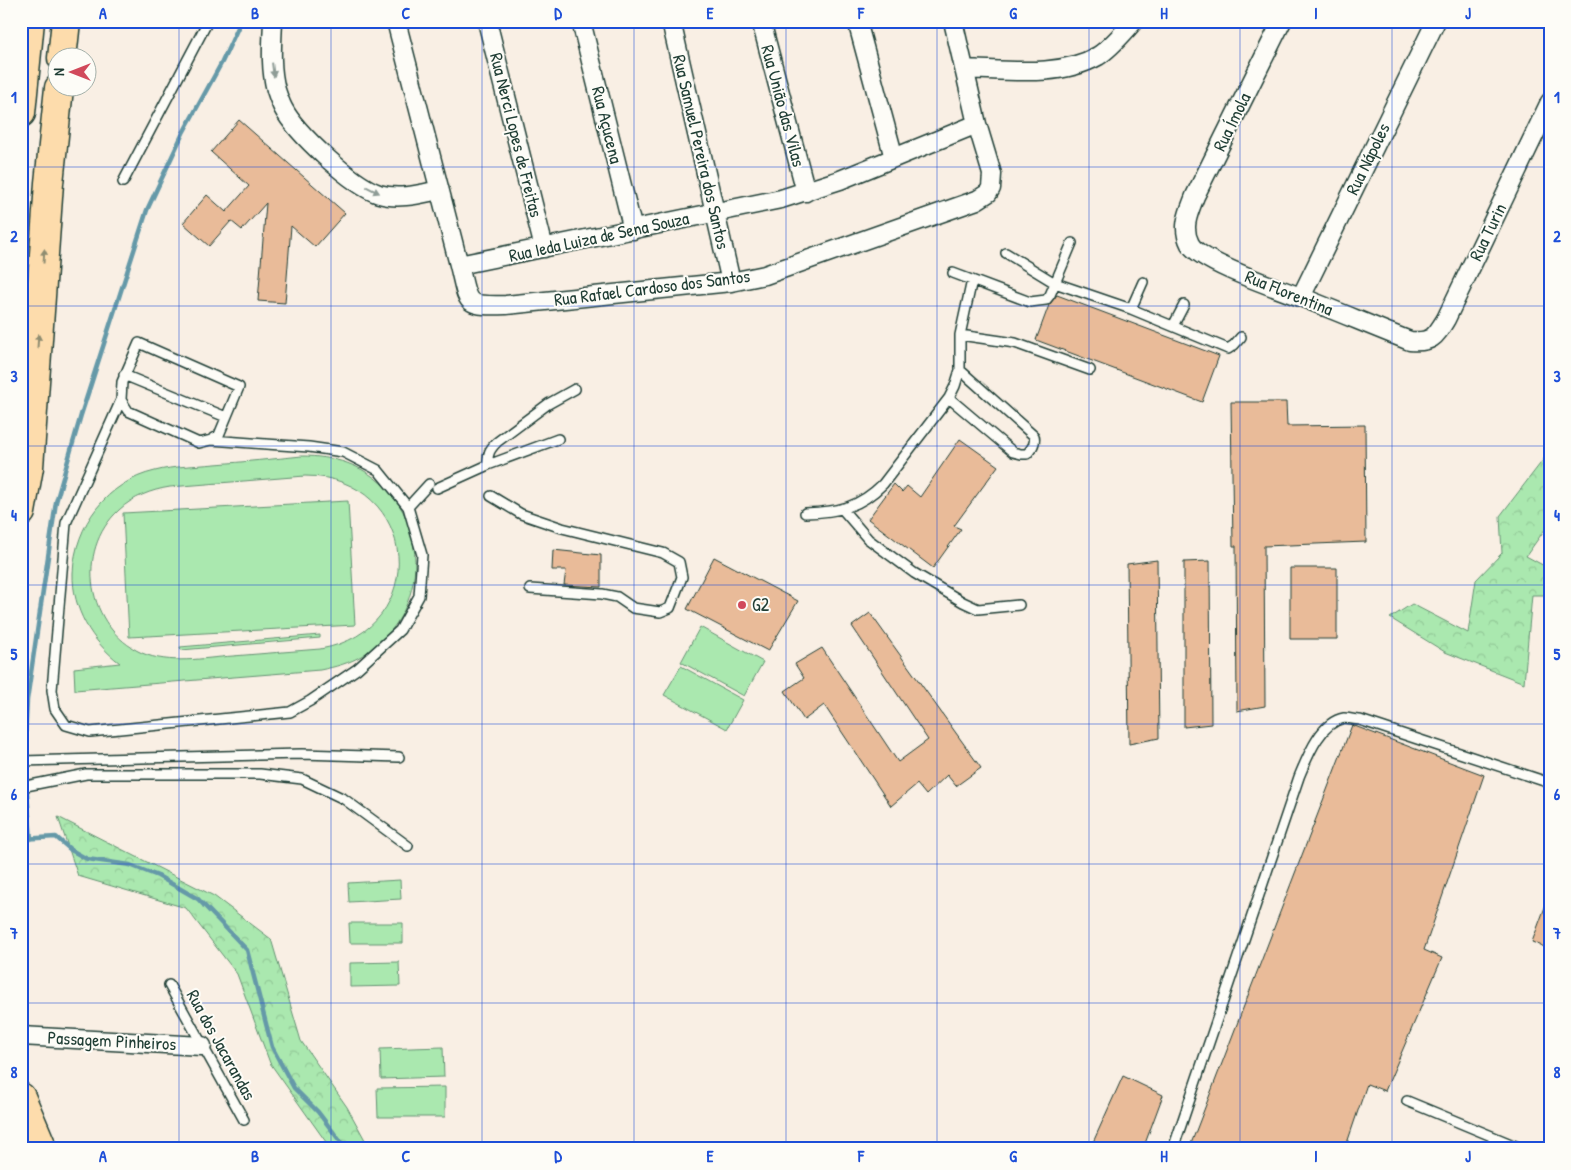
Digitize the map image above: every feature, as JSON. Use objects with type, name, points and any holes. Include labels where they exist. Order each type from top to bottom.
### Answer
[{"type":"main road","points":[[21,114],[30,21]]},
{"type":"main road","points":[[63,48],[66,21]]},
{"type":"main road","points":[[21,512],[28,467],[31,297],[49,183],[58,98]]},
{"type":"main road","points":[[21,1097],[43,1149]]},
{"type":"street","points":[[273,21],[272,64],[276,89],[284,109],[302,133],[338,167],[379,194],[396,197],[414,196],[440,190]]},
{"type":"street","points":[[396,21],[459,266]]},
{"type":"street","name":"Rua Nerci Lopes de Freitas","points":[[487,21],[544,248]]},
{"type":"street","name":"Rua Açucena","points":[[581,21],[633,230]]},
{"type":"street","name":"Rua Samuel Pereira dos Santos","points":[[671,21],[731,282]]},
{"type":"street","name":"Rua União das Vilas","points":[[761,21],[806,192]]},
{"type":"street","points":[[857,21],[894,158]]},
{"type":"street","points":[[953,21],[977,124]]},
{"type":"street","points":[[965,69],[1024,70],[1075,66],[1099,56],[1134,21]]},
{"type":"street","name":"Rua Ímola","points":[[1185,225],[1195,196],[1282,21]]},
{"type":"street","name":"Rua Nápoles","points":[[1301,297],[1436,21]]},
{"type":"street","name":"Rua Turin","points":[[1410,341],[1424,342],[1436,335],[1446,319],[1550,102]]},
{"type":"street","name":"Rua Ieda Luiza de Sena Souza","points":[[459,266],[715,213],[806,192],[977,124]]},
{"type":"street","name":"Rua Rafael Cardoso dos Santos","points":[[459,266],[467,299],[474,304],[488,306],[731,282],[765,274],[977,200],[988,193],[991,188],[992,174],[977,124]]},
{"type":"street","name":"Rua Florentina","points":[[1185,225],[1186,235],[1192,246],[1202,254],[1244,275],[1410,341]]},
{"type":"street","name":"Passagem Pinheiros","points":[[21,1036],[202,1046]]},
{"type":"lane","points":[[123,182],[208,21]]},
{"type":"lane","points":[[953,273],[1030,302],[1046,300],[1050,295],[1072,243]]},
{"type":"lane","points":[[1006,253],[1055,283],[1131,309],[1228,349],[1234,346],[1241,337]]},
{"type":"lane","points":[[805,513],[843,510],[872,495],[883,484],[949,398],[960,370],[960,335],[972,280]]},
{"type":"lane","points":[[1131,309],[1143,282]]},
{"type":"lane","points":[[1173,326],[1184,305]]},
{"type":"lane","points":[[960,335],[1015,343],[1090,370]]},
{"type":"lane","points":[[121,400],[128,411],[199,443],[211,440],[309,447],[343,452],[378,470],[408,507],[422,555],[418,596],[400,630],[357,669],[310,701],[290,712],[90,732],[66,725],[55,709],[52,690],[66,523],[121,400],[124,375],[139,343],[238,387],[219,434],[211,440]]},
{"type":"lane","points":[[949,398],[1013,452],[1027,454],[1032,449],[1035,440],[1034,436],[960,370]]},
{"type":"lane","points":[[124,375],[226,417]]},
{"type":"lane","points":[[488,465],[488,454],[497,442],[548,404],[575,389]]},
{"type":"lane","points":[[408,507],[433,486],[558,439]]},
{"type":"lane","points":[[491,496],[522,514],[562,528],[663,553],[679,562],[682,577],[670,608],[660,612],[633,608],[617,597],[602,594],[530,589]]},
{"type":"lane","points":[[843,510],[868,539],[914,573],[963,602],[978,609],[1019,606]]},
{"type":"lane","points":[[1173,1149],[1299,777],[1317,738],[1331,724],[1344,718],[1360,720],[1550,784]]},
{"type":"lane","points":[[21,761],[302,754],[399,757]]},
{"type":"lane","points":[[21,787],[86,774],[260,774],[302,779],[344,799],[408,846]]},
{"type":"lane","name":"Rua dos Jacarandas","points":[[170,986],[244,1120]]},
{"type":"lane","points":[[1407,1101],[1523,1149]]},
{"type":"lane","points":[[1490,1149],[1494,1137]]},
{"type":"green space","points":[[1550,451],[1550,526],[1548,525],[1526,556],[1550,569],[1550,595],[1532,595],[1524,683],[1445,652],[1390,618],[1412,604],[1468,633],[1476,580],[1502,553],[1500,516]]},
{"type":"green space","points":[[302,456],[319,457],[347,463],[375,478],[395,499],[409,525],[415,553],[413,582],[404,610],[387,635],[358,658],[320,670],[75,690],[74,668],[120,663],[101,645],[86,624],[76,599],[73,573],[75,555],[80,538],[87,523],[108,495],[138,477],[162,469]],"holes":[[[305,476],[343,483],[372,500],[390,526],[398,555],[395,586],[382,614],[357,636],[320,649],[175,660],[153,657],[142,653],[123,641],[109,626],[99,608],[93,588],[92,567],[96,546],[105,527],[119,510],[130,501],[149,492],[170,487]]]},
{"type":"green space","points":[[348,501],[355,625],[129,637],[123,513]]},
{"type":"green space","points":[[700,627],[763,662],[744,696],[681,662]]},
{"type":"green space","points":[[320,635],[320,638],[181,650],[180,647]]},
{"type":"green space","points":[[681,666],[743,700],[727,729],[664,695]]},
{"type":"green space","points":[[58,817],[214,896],[271,939],[301,1041],[347,1107],[370,1149],[331,1149],[270,1063],[237,974],[186,908],[78,876]]},
{"type":"green space","points":[[400,880],[401,899],[349,902],[348,883]]},
{"type":"green space","points":[[349,923],[403,923],[403,943],[350,943]]},
{"type":"green space","points":[[399,962],[400,986],[350,987],[350,963]]},
{"type":"green space","points":[[443,1047],[444,1077],[381,1079],[380,1049]]},
{"type":"green space","points":[[445,1087],[445,1117],[378,1117],[377,1088]]},
{"type":"building","points":[[239,120],[345,213],[315,247],[291,226],[285,303],[258,301],[266,203],[242,230],[231,221],[209,246],[183,223],[207,195],[226,212],[249,186],[211,152]]},
{"type":"building","points":[[1057,295],[1219,356],[1202,402],[1036,340],[1049,305]]},
{"type":"building","points":[[1231,402],[1286,402],[1287,426],[1365,425],[1366,542],[1264,546],[1265,706],[1237,711],[1236,546],[1233,546]]},
{"type":"building","points":[[960,439],[998,466],[954,526],[961,529],[933,568],[868,519],[894,484],[902,492],[907,486],[920,497]]},
{"type":"building","points":[[553,550],[601,555],[601,587],[564,585],[566,570],[552,570]]},
{"type":"building","name":"G2","points":[[714,557],[798,601],[768,651],[687,609]]},
{"type":"building","points":[[1157,560],[1159,738],[1129,744],[1127,564]]},
{"type":"building","points":[[1210,561],[1211,724],[1184,727],[1184,562]]},
{"type":"building","points":[[1290,568],[1337,568],[1337,639],[1290,639]]},
{"type":"building","points":[[870,613],[981,768],[956,786],[947,775],[926,795],[917,784],[891,806],[824,705],[804,720],[785,691],[804,678],[795,664],[822,648],[898,762],[928,740],[852,626]]},
{"type":"building","points":[[1352,725],[1484,775],[1424,950],[1442,958],[1385,1091],[1367,1084],[1345,1149],[1189,1149]]},
{"type":"building","points":[[1548,899],[1550,899],[1550,949],[1532,942]]},
{"type":"building","points":[[1123,1076],[1163,1095],[1143,1149],[1090,1149]]},
{"type":"waterway","points":[[31,839],[24,760],[27,700],[56,502],[81,415],[147,210],[183,133],[222,62],[241,21]]},
{"type":"waterway","points":[[21,839],[56,837],[71,850],[87,859],[130,865],[158,876],[198,899],[247,950],[272,1047],[294,1088],[318,1112],[346,1149]]},
{"type":"place","name":"G2","points":[[742,605]]}]
